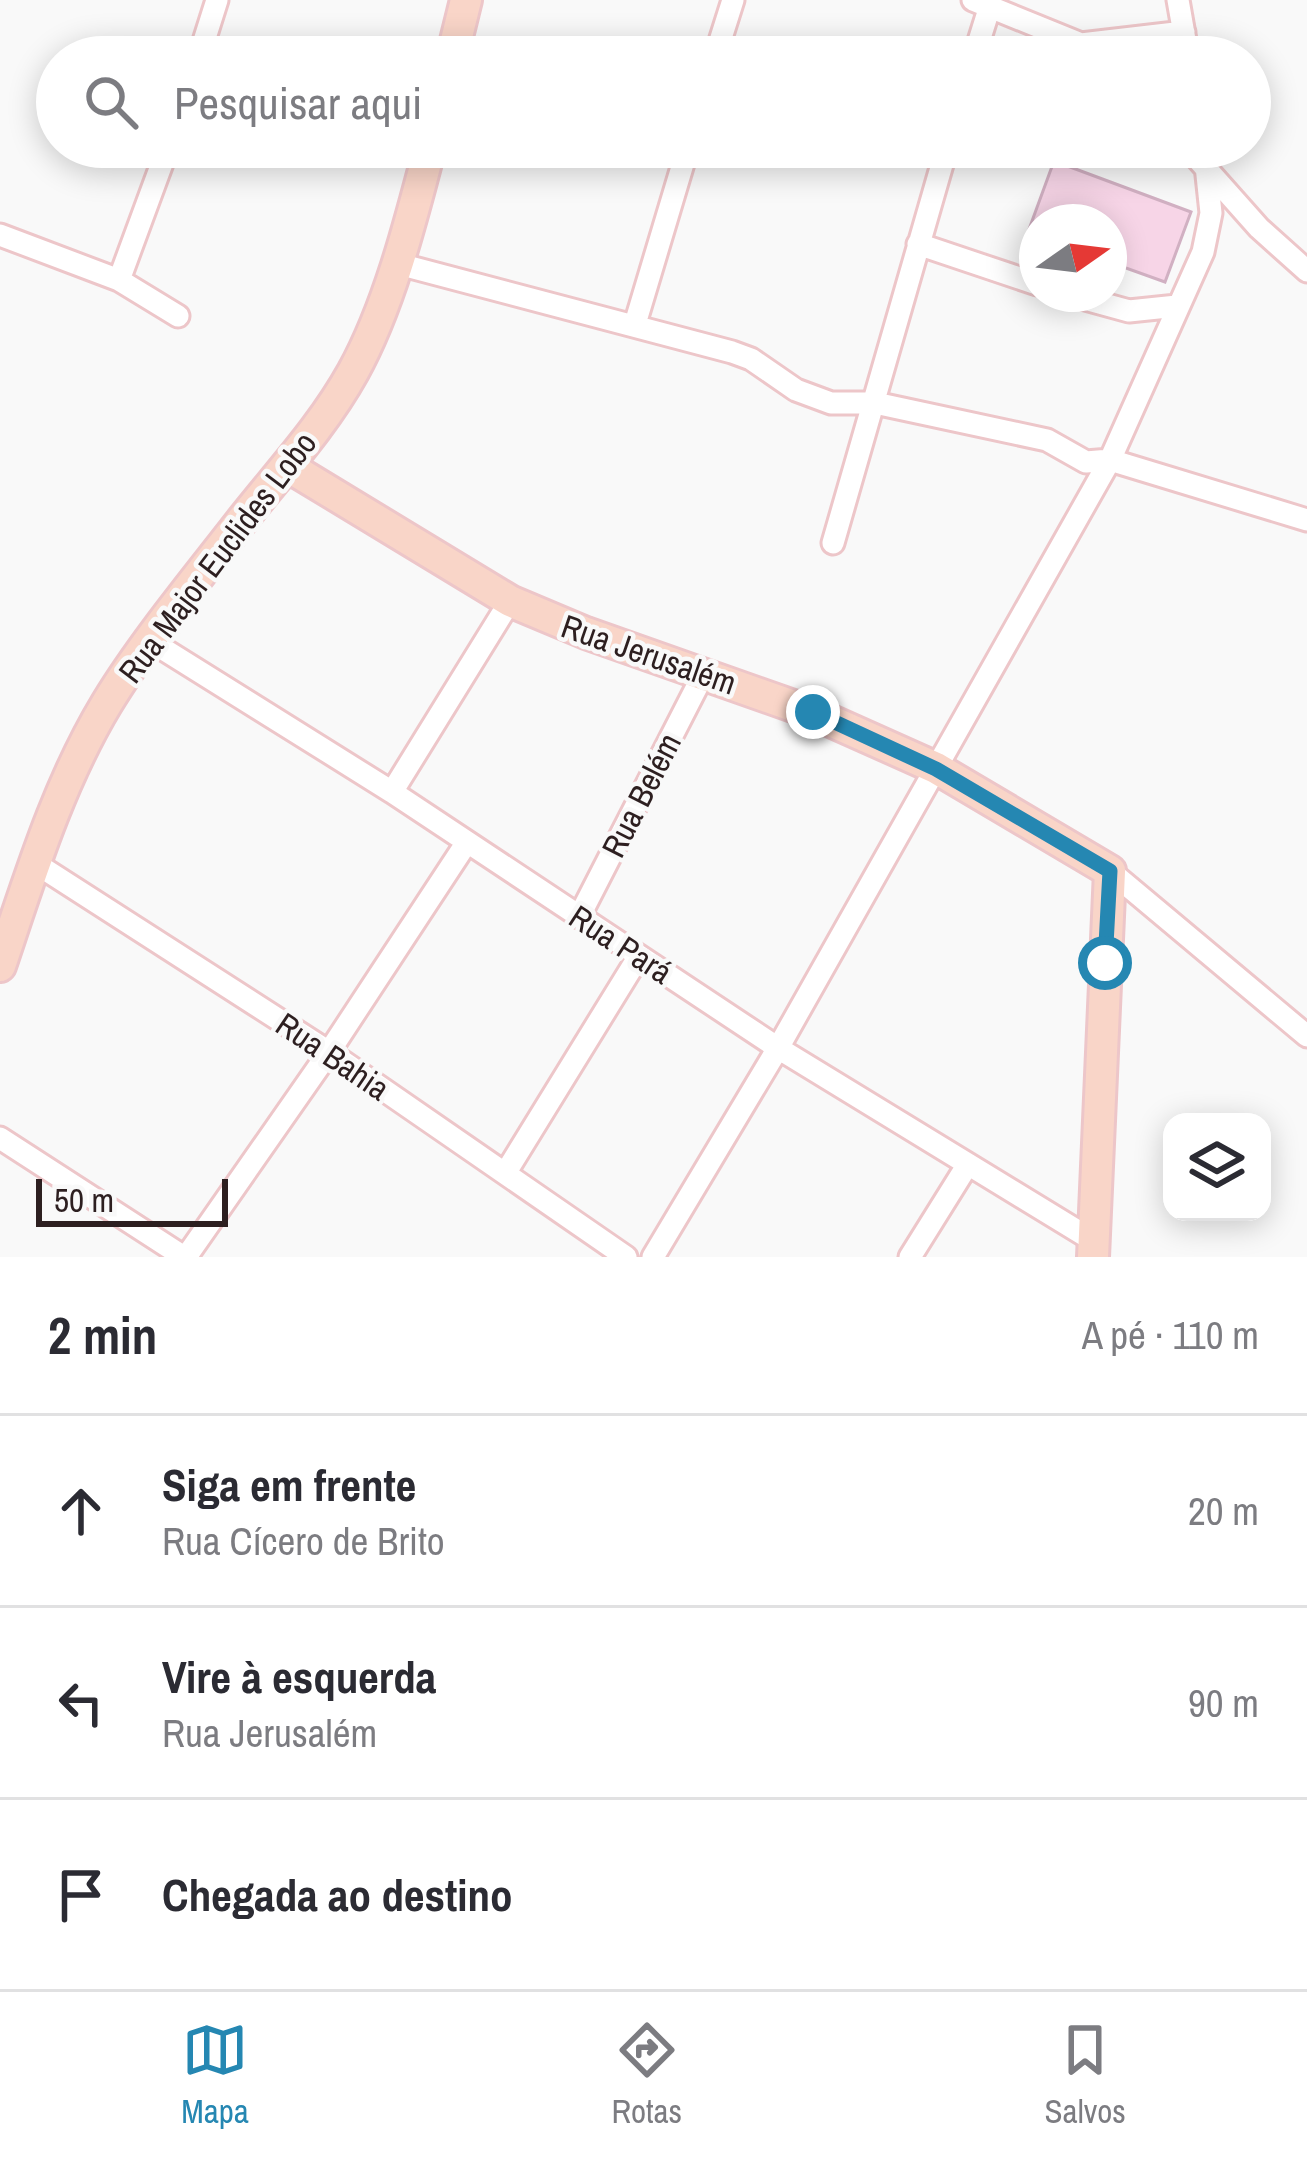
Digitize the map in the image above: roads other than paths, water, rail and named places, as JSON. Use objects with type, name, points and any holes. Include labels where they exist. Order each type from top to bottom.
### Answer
[{"type":"street","points":[[206,36],[217,0]]},
{"type":"street","points":[[457,36],[466,0]]},
{"type":"street","points":[[722,36],[733,0]]},
{"type":"street","points":[[1178,0],[1185,36]]},
{"type":"street","points":[[977,36],[982,3],[1056,36]]},
{"type":"street","points":[[1164,36],[1184,32]]},
{"type":"street","points":[[119,280],[160,168]]},
{"type":"street","name":"Rua Major Euclides Lobo","points":[[0,966],[35,863],[89,735],[110,699],[245,516],[289,467],[352,375],[374,329],[424,168]]},
{"type":"street","points":[[635,324],[682,168]]},
{"type":"street","points":[[833,543],[941,168]]},
{"type":"street","points":[[653,1257],[778,1048],[1110,460],[1209,231],[1206,168]]},
{"type":"street","points":[[1213,168],[1259,228],[1307,271]]},
{"type":"street","points":[[0,235],[119,280],[178,316]]},
{"type":"street","points":[[918,244],[1019,278]]},
{"type":"street","points":[[395,263],[751,358],[813,397],[832,403],[875,404],[1047,440],[1086,462],[1110,460],[1307,520]]},
{"type":"street","points":[[1127,310],[1178,306]]},
{"type":"street","name":"Rua Jerusalém","points":[[289,467],[510,601],[586,633],[813,712],[936,769],[1110,871],[1307,1036]]},
{"type":"street","points":[[392,792],[510,601]]},
{"type":"street","name":"Rua Pará","points":[[152,641],[1094,1249]]},
{"type":"street","name":"Rua Belém","points":[[579,917],[704,673]]},
{"type":"street","points":[[0,1138],[185,1257],[329,1052],[467,842]]},
{"type":"street","name":"Rua Bahia","points":[[35,863],[329,1052],[626,1257]]},
{"type":"street","points":[[1094,1249],[1110,871]]},
{"type":"street","points":[[506,1172],[639,956]]},
{"type":"street","points":[[910,1257],[968,1164]]}]
